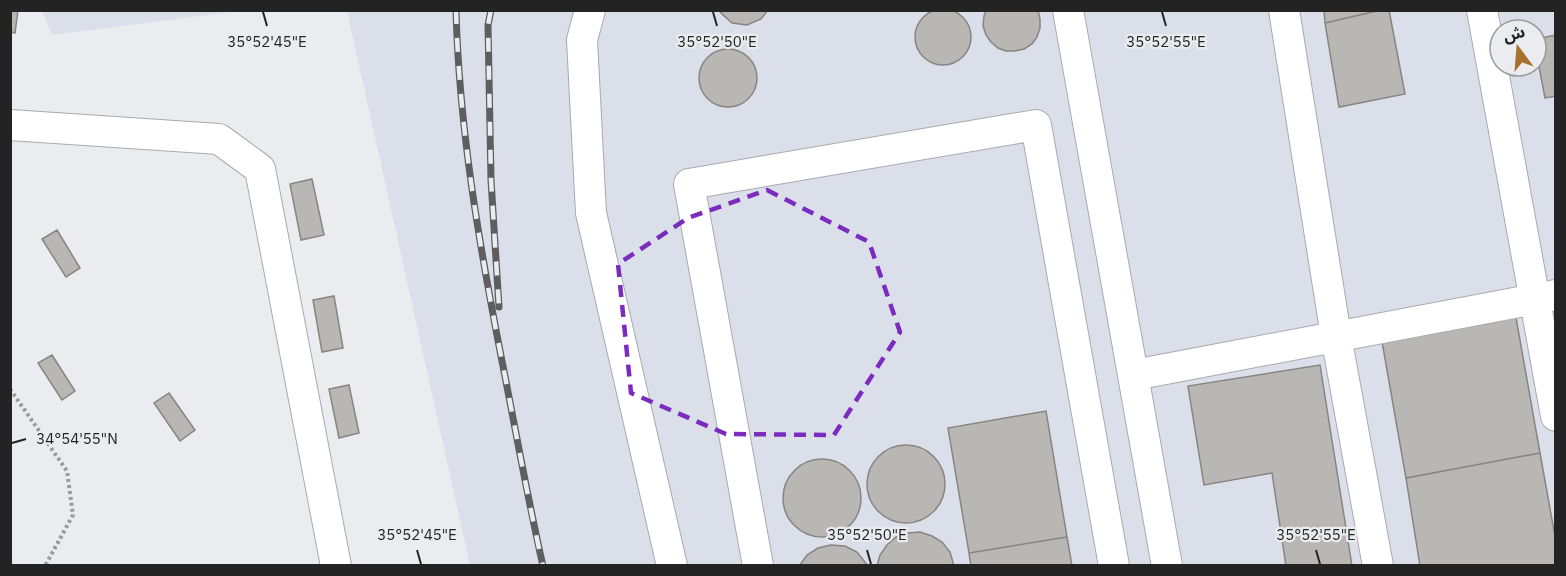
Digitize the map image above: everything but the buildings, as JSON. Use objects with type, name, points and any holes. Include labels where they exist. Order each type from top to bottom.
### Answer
[{"type":"lane","points":[[591,10],[582,40],[591,213],[672,566]]},
{"type":"lane","points":[[1068,10],[1167,566]]},
{"type":"lane","points":[[1284,10],[1336,336],[1378,566]]},
{"type":"lane","points":[[1482,10],[1545,297],[1556,416]]},
{"type":"lane","points":[[10,125],[219,139],[261,169],[336,566]]},
{"type":"lane","points":[[758,566],[689,183],[1036,125],[1114,566]]},
{"type":"lane","points":[[1134,375],[1545,297]]},
{"type":"path","points":[[10,389],[68,471],[73,515],[45,566]]},
{"type":"highlighted area","points":[[767,190],[869,242],[900,332],[834,435],[726,434],[631,393],[618,264],[688,218]]},
{"type":"shaded area","points":[[42,11],[238,11],[52,35]]},
{"type":"shaded area","points":[[347,11],[1555,11],[1555,565],[470,565]]},
{"type":"railway","points":[[456,10],[461,98],[471,185],[501,356],[543,566]]},
{"type":"railway","points":[[491,10],[488,25],[491,180],[499,307]]}]
